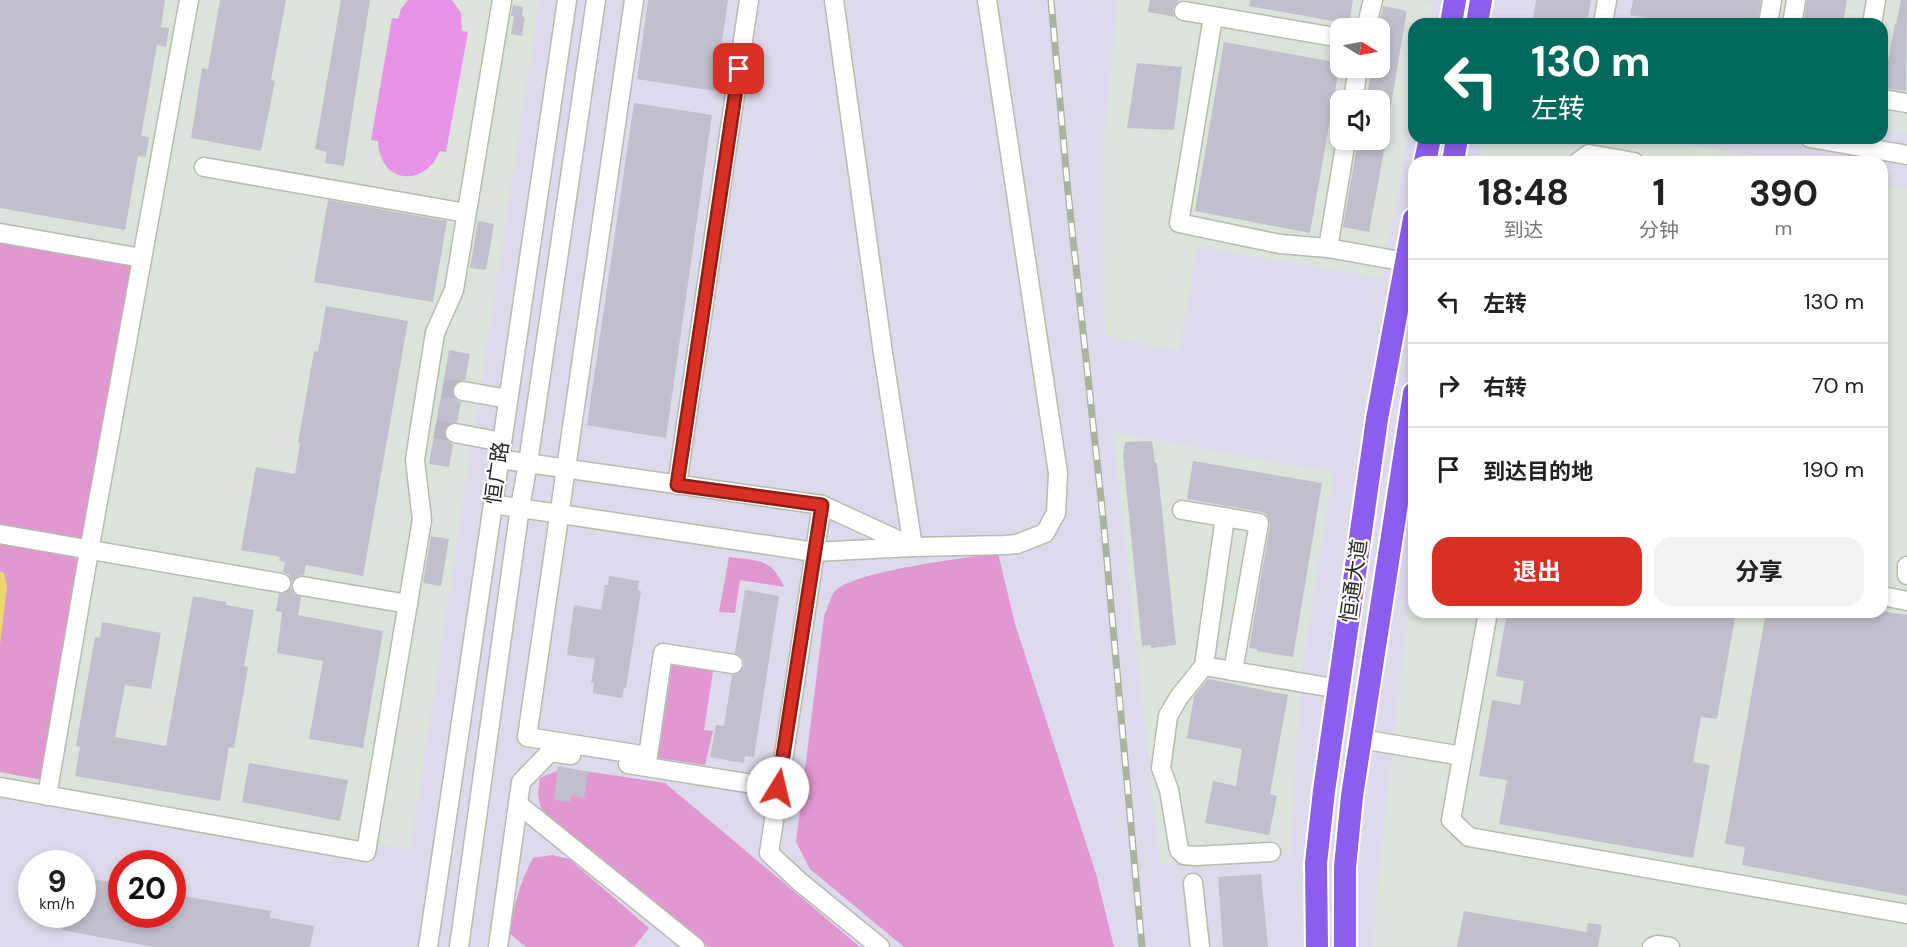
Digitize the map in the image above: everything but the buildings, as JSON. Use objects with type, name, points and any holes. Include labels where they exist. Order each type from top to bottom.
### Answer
[{"type":"main road","points":[[1452,18],[1455,0]]},
{"type":"main road","points":[[1478,18],[1481,0]]},
{"type":"main road","name":"恒通大道","points":[[1317,947],[1316,863],[1377,419],[1408,251]]},
{"type":"main road","name":"恒通大道","points":[[1345,947],[1344,867],[1352,796],[1408,432]]},
{"type":"street","points":[[47,796],[189,0]]},
{"type":"street","points":[[0,787],[366,852],[423,520],[415,460],[428,428],[435,386],[435,333],[454,290],[502,0]]},
{"type":"street","name":"恒广路","points":[[428,947],[567,0]]},
{"type":"street","name":"恒广路","points":[[459,947],[520,507],[596,0]]},
{"type":"street","points":[[634,0],[527,737],[648,756],[663,653],[733,664]]},
{"type":"street","points":[[677,485],[749,0]]},
{"type":"street","points":[[834,0],[883,353],[913,547]]},
{"type":"street","points":[[493,504],[814,552],[1017,544],[1045,533],[1056,513],[1058,473],[987,0]]},
{"type":"street","points":[[1368,18],[1373,0]]},
{"type":"street","points":[[1604,18],[1607,0]]},
{"type":"street","points":[[1769,18],[1772,0]]},
{"type":"street","points":[[1793,18],[1796,0]]},
{"type":"street","points":[[1873,18],[1876,0]]},
{"type":"street","points":[[1184,11],[1330,36]]},
{"type":"street","points":[[1213,17],[1179,223],[1280,244],[1328,248],[1406,262]]},
{"type":"street","points":[[1888,100],[1907,103]]},
{"type":"street","points":[[1844,144],[1907,155]]},
{"type":"street","points":[[1328,248],[1344,150]]},
{"type":"street","points":[[204,167],[466,213]]},
{"type":"street","points":[[0,234],[142,258]]},
{"type":"street","points":[[463,391],[508,399]]},
{"type":"street","points":[[455,433],[528,463],[822,505],[913,547]]},
{"type":"street","points":[[822,505],[769,852],[801,882],[880,947]]},
{"type":"street","points":[[1182,510],[1259,523],[1233,671]]},
{"type":"street","points":[[1225,517],[1204,666],[1179,697],[1168,716],[1161,768],[1169,790],[1179,850],[1184,855],[1271,852]]},
{"type":"street","points":[[0,534],[281,583]]},
{"type":"street","points":[[1907,566],[1907,575]]},
{"type":"street","points":[[302,586],[408,604]]},
{"type":"street","points":[[1888,597],[1907,601]]},
{"type":"street","points":[[1487,618],[1451,820],[1469,837],[1907,914]]},
{"type":"street","points":[[1204,666],[1339,689]]},
{"type":"street","points":[[1361,739],[1462,756]]},
{"type":"street","points":[[498,947],[521,782],[550,752],[778,788]]},
{"type":"street","points":[[518,804],[695,947]]},
{"type":"street","points":[[1193,883],[1200,947]]},
{"type":"street","points":[[1652,947],[1657,945],[1670,947]]},
{"type":"shaded area","points":[[0,0],[539,0],[410,850],[0,777]]},
{"type":"shaded area","points":[[408,0],[452,0],[461,13],[462,31],[468,32],[446,152],[440,151],[433,163],[414,176],[394,173],[386,166],[380,155],[378,141],[371,140],[392,18],[398,19],[401,9]]},
{"type":"shaded area","points":[[1118,0],[1419,0],[1433,3],[1431,18],[1408,18],[1408,137],[1382,278],[1197,247],[1179,351],[1105,335],[1104,140]]},
{"type":"shaded area","points":[[1782,0],[1907,0],[1907,134],[1888,130],[1888,18],[1779,18]]},
{"type":"shaded area","points":[[1482,144],[1685,144],[1755,156],[1480,156]]},
{"type":"shaded area","points":[[1888,185],[1907,190],[1907,947],[1373,947],[1379,869],[1408,615],[1408,618],[1888,618]]},
{"type":"shaded area","points":[[0,242],[133,265],[83,540],[0,525]]},
{"type":"shaded area","points":[[1113,432],[1333,473],[1301,673],[1290,855],[1160,863]]},
{"type":"shaded area","points":[[0,541],[81,556],[42,780],[0,772]]},
{"type":"shaded area","points":[[998,553],[1015,624],[1096,874],[1114,947],[904,947],[810,869],[796,842],[824,617],[835,591],[864,577],[937,562]]},
{"type":"shaded area","points":[[729,557],[756,561],[769,566],[784,587],[740,580],[735,613],[719,612]]},
{"type":"shaded area","points":[[0,572],[4,573],[7,586],[0,645]]},
{"type":"shaded area","points":[[672,665],[713,671],[704,730],[713,731],[705,765],[658,758]]},
{"type":"shaded area","points":[[564,768],[665,783],[860,947],[708,947],[542,813],[538,795],[540,778]]},
{"type":"shaded area","points":[[552,855],[569,859],[649,928],[634,947],[526,947],[510,934],[518,895],[533,858]]},
{"type":"tunnel","points":[[443,388],[463,391]]},
{"type":"tunnel","points":[[435,429],[455,433]]},
{"type":"railway","points":[[1051,0],[1068,192],[1103,517],[1142,947]]},
{"type":"route","points":[[739,69],[677,485],[822,505],[778,788]]}]
